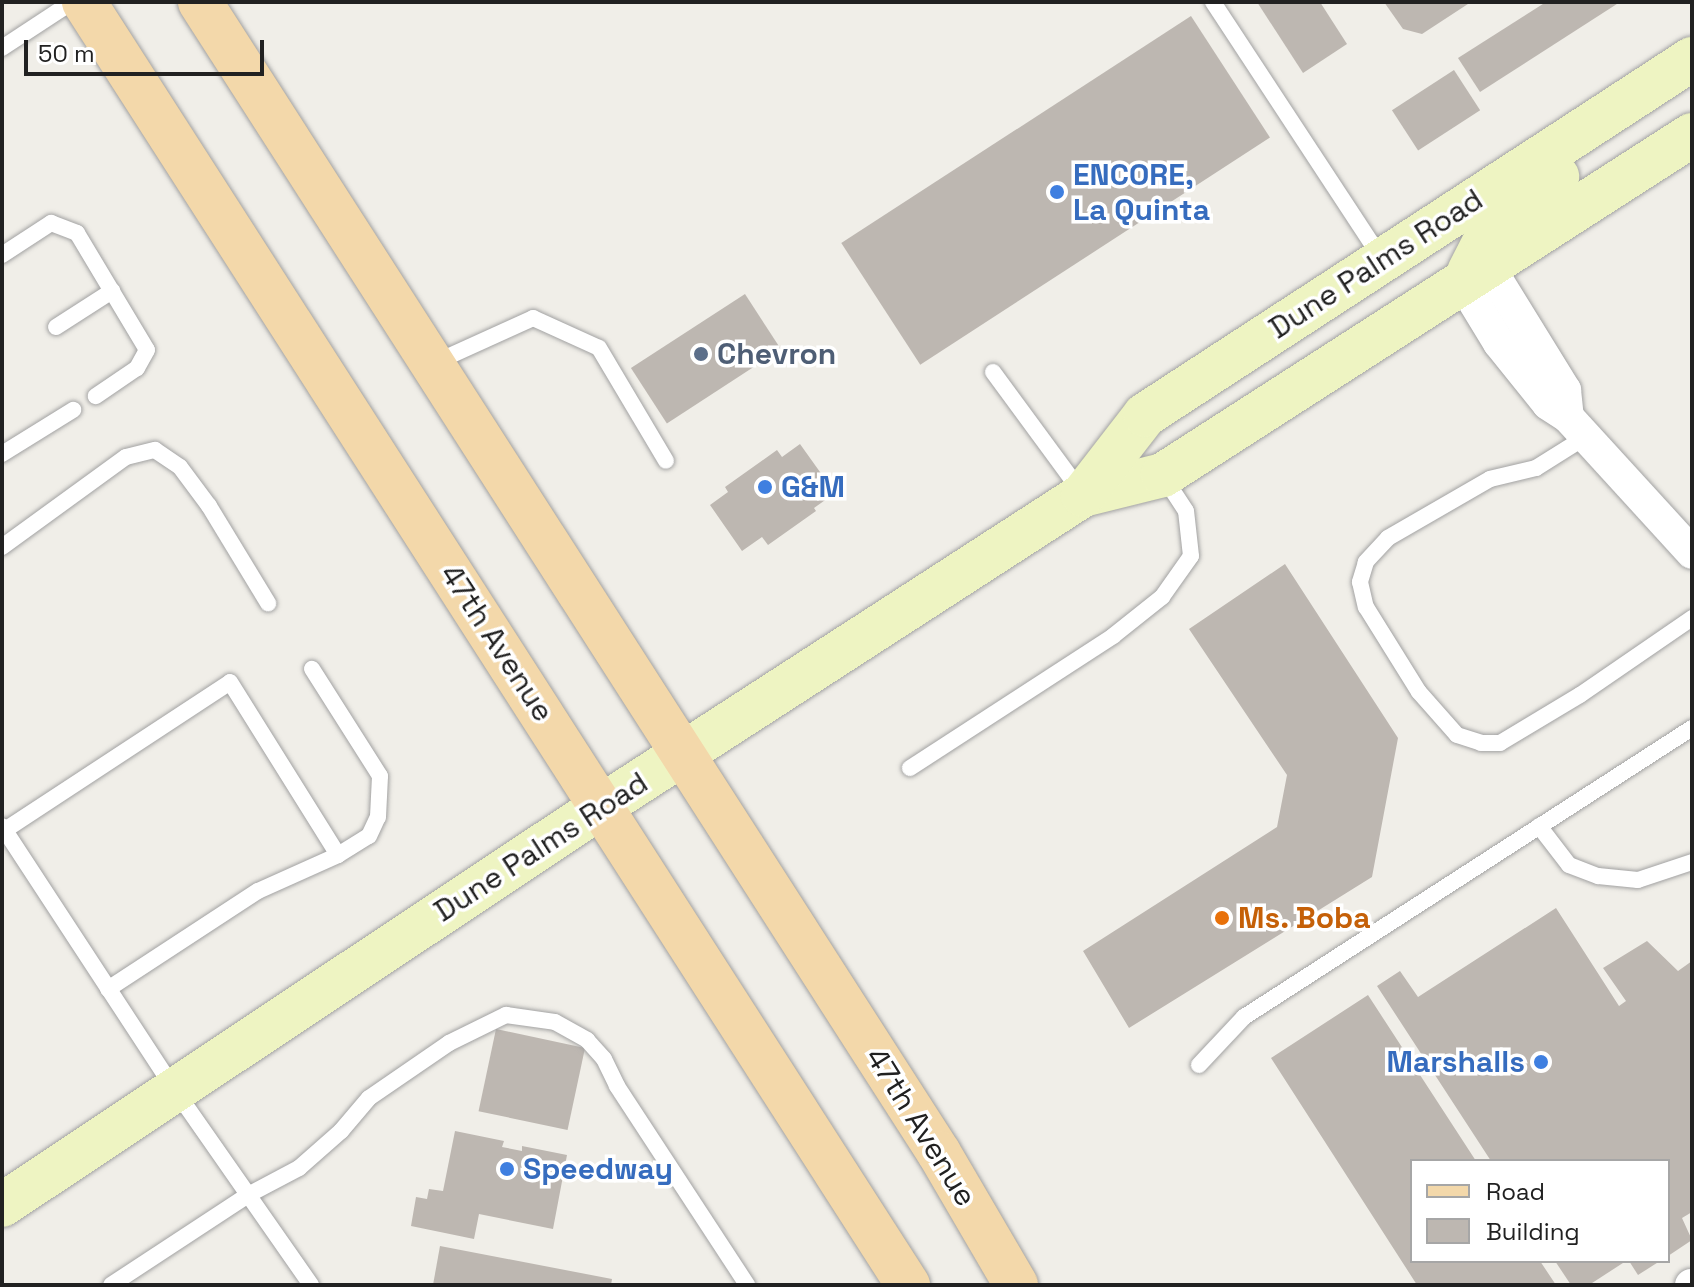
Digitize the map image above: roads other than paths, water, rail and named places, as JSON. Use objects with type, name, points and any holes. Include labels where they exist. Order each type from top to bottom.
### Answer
[{"type":"main road","name":"47th Avenue","points":[[84,2],[602,806],[899,1282]]},
{"type":"main road","name":"47th Avenue","points":[[200,2],[685,753],[939,1153],[1016,1285]]},
{"type":"main road","name":"Dune Palms Road","points":[[1083,495],[1145,415],[1692,59]]},
{"type":"main road","points":[[1476,276],[1486,239],[1504,219],[1692,67]]},
{"type":"main road","name":"Dune Palms Road","points":[[2,1205],[602,806],[1083,495],[1163,475],[1692,135]]},
{"type":"main road","points":[[1271,407],[1388,295],[1392,280],[1383,260]]},
{"type":"street","points":[[1476,276],[1520,372],[1548,404],[1578,426],[1692,553]]},
{"type":"lane","points":[[2,48],[72,2]]},
{"type":"lane","points":[[1213,2],[1383,260]]},
{"type":"lane","points":[[2,255],[51,223],[77,233],[147,350],[137,368],[96,396]]},
{"type":"lane","points":[[56,327],[112,291]]},
{"type":"lane","points":[[433,364],[533,318],[599,348],[666,461]]},
{"type":"lane","points":[[993,372],[1083,495]]},
{"type":"lane","points":[[2,454],[73,410]]},
{"type":"lane","points":[[1578,426],[1536,468],[1490,479],[1388,538],[1366,562],[1360,582],[1366,607],[1419,692],[1457,735],[1481,743],[1500,743],[1580,695],[1692,618]]},
{"type":"lane","points":[[2,547],[126,457],[155,450],[180,467],[209,506],[268,603]]},
{"type":"lane","points":[[910,768],[1113,636],[1162,597],[1191,556],[1186,511],[1163,475]]},
{"type":"lane","points":[[108,989],[258,891],[338,855],[369,836],[378,817],[380,776],[312,669]]},
{"type":"lane","points":[[311,1285],[175,1090],[4,828],[230,682],[338,855]]},
{"type":"lane","points":[[1199,1065],[1244,1017],[1692,728]]},
{"type":"lane","points":[[1539,826],[1569,865],[1598,876],[1638,880],[1692,862]]},
{"type":"lane","points":[[111,1285],[248,1195],[299,1168],[341,1131],[369,1098],[449,1043],[506,1015],[555,1022],[587,1040],[604,1059],[747,1285]]},
{"type":"place","name":"ENCORE, La Quinta","points":[[1057,192]]},
{"type":"place","name":"Chevron","points":[[701,354]]},
{"type":"place","name":"G&M","points":[[765,487]]},
{"type":"place","name":"Ms. Boba","points":[[1222,918]]},
{"type":"place","name":"Marshalls","points":[[1541,1062]]},
{"type":"place","name":"Speedway","points":[[507,1169]]}]
